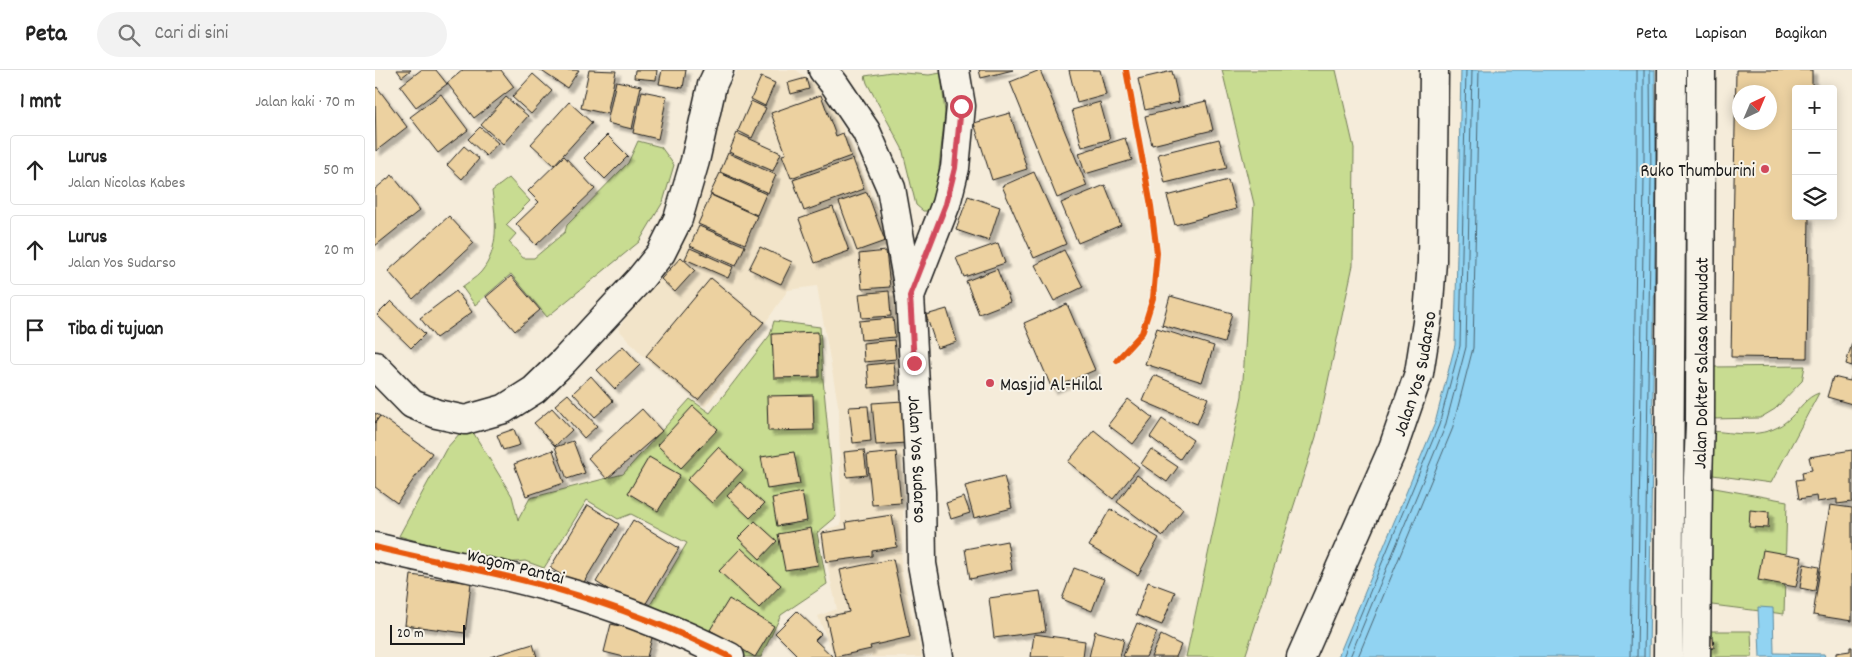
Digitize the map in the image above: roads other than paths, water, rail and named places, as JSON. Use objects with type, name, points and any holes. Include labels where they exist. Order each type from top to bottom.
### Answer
[{"type":"main road","points":[[375,366],[412,404],[437,414],[465,420],[504,410],[534,390],[640,280],[661,253],[679,219],[695,161],[712,86],[719,70]]},
{"type":"main road","name":"Jalan Yos Sudarso","points":[[823,70],[866,131],[891,188],[910,296],[920,482],[922,564],[939,657]]},
{"type":"main road","points":[[910,296],[943,212],[955,168],[961,106],[955,70]]},
{"type":"main road","name":"Jalan Yos Sudarso","points":[[1301,657],[1393,448],[1419,373],[1428,316],[1432,261],[1434,70]]},
{"type":"main road","name":"Jalan Dokter Salasa Namudat","points":[[1668,657],[1672,70]]},
{"type":"main road","name":"Jalan Dokter Salasa Namudat","points":[[1697,657],[1701,70]]},
{"type":"main road","points":[[1669,475],[1697,478]]},
{"type":"main road","name":"Wagom Pantai","points":[[375,547],[557,589],[617,609],[700,642],[730,657]]},
{"type":"water","points":[[1461,70],[1655,70],[1656,178],[1649,657],[1338,657],[1435,423],[1455,345]]},
{"type":"water","points":[[1758,607],[1773,608],[1774,653],[1824,654],[1825,657],[1760,657]]},
{"type":"place","name":"Ruko Thumburini","points":[[1765,169]]},
{"type":"place","name":"Masjid Al-Hilal","points":[[990,383]]}]
